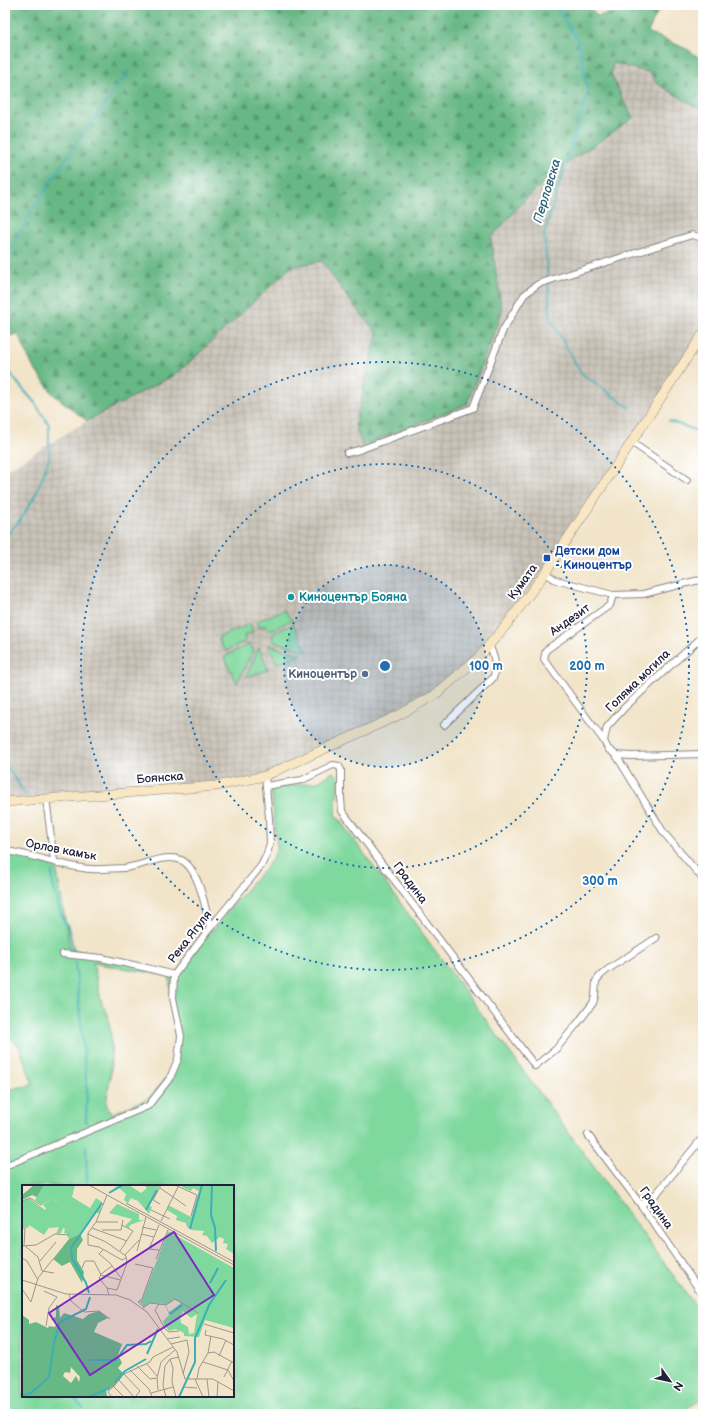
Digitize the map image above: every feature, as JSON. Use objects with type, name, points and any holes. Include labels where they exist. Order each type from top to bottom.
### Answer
[{"type":"main road","name":"Кумата","points":[[311,754],[399,715],[435,695],[479,657],[508,623],[545,573],[703,334]]},
{"type":"main road","name":"Боянска","points":[[5,802],[265,781],[311,754]]},
{"type":"street","points":[[347,453],[359,450],[473,408],[503,330],[524,295],[538,284],[692,235],[703,238]]},
{"type":"street","points":[[631,442],[688,480]]},
{"type":"street","points":[[545,573],[556,580],[613,596],[643,594],[703,580]]},
{"type":"street","name":"Андезит","points":[[604,741],[544,659],[546,650],[610,605],[613,596]]},
{"type":"street","name":"Голяма могила","points":[[604,741],[607,727],[625,707],[703,636]]},
{"type":"street","points":[[444,725],[493,678],[495,674],[495,657],[489,645]]},
{"type":"street","points":[[604,741],[608,749],[616,755],[664,833],[703,879]]},
{"type":"street","points":[[616,755],[703,754]]},
{"type":"street","name":"Градина","points":[[265,781],[302,780],[333,765],[339,766],[342,811],[536,1066],[552,1053],[593,1003],[596,981],[600,976],[656,938]]},
{"type":"street","name":"Река Ягуля","points":[[5,1166],[148,1106],[170,1078],[178,1058],[181,1036],[173,998],[174,976],[210,928],[260,866],[267,854],[270,843],[265,781]]},
{"type":"street","points":[[46,798],[54,861]]},
{"type":"street","name":"Орлов камък","points":[[5,851],[91,869],[130,868],[162,859],[172,858],[181,860],[191,868],[194,874],[201,893],[210,928]]},
{"type":"street","points":[[63,954],[101,958],[147,968],[174,976]]},
{"type":"street","name":"Градина","points":[[588,1135],[641,1205],[703,1295]]},
{"type":"street","points":[[641,1205],[657,1192],[703,1137]]},
{"type":"shaded area","points":[[613,62],[651,73],[656,83],[703,111],[703,334],[508,623],[435,695],[265,776],[216,786],[5,802],[5,471],[87,421],[178,373],[291,267],[322,261],[350,301],[377,333],[355,425],[502,312],[491,238],[531,193],[575,157],[634,117],[625,104],[611,74]]},
{"type":"green space","points":[[5,5],[589,5],[597,16],[623,10],[629,5],[661,5],[648,32],[689,50],[703,61],[703,111],[656,83],[651,73],[613,63],[611,74],[625,104],[634,117],[575,157],[531,193],[491,238],[502,312],[467,404],[362,446],[355,425],[377,333],[350,301],[322,261],[291,267],[178,373],[87,421],[53,394],[33,367],[18,334],[5,337]]},
{"type":"green space","points":[[284,610],[292,620],[271,630],[265,626],[259,627],[257,621]]},
{"type":"green space","points":[[250,624],[253,632],[244,636],[246,641],[225,651],[219,637]]},
{"type":"green space","points":[[293,624],[307,651],[272,641],[272,634]]},
{"type":"green space","points":[[249,644],[254,649],[237,683],[224,657]]},
{"type":"green space","points":[[269,645],[301,655],[277,664]]},
{"type":"green space","points":[[259,647],[268,670],[246,677]]},
{"type":"green space","points":[[333,772],[339,777],[335,814],[703,1316],[703,1399],[676,1414],[5,1414],[5,1090],[33,1085],[19,1046],[5,1033],[5,855],[14,855],[56,866],[70,949],[177,973],[271,861],[277,849],[271,788],[318,782]],"holes":[[[93,963],[169,976],[176,1029],[176,1056],[172,1069],[149,1098],[111,1114],[106,1104],[111,1072],[111,1036],[108,1015],[102,1004]]]},
{"type":"waterway","name":"Перловска","points":[[555,5],[578,41],[588,91],[544,234],[551,320],[581,373],[630,408]]},
{"type":"waterway","points":[[5,260],[33,208],[74,147],[128,72]]},
{"type":"waterway","points":[[5,365],[16,381],[35,403],[49,425],[49,459],[36,494],[21,519],[5,537]]},
{"type":"waterway","name":"Перловска","points":[[669,421],[703,433]]},
{"type":"waterway","points":[[5,764],[26,795]]},
{"type":"waterway","points":[[52,871],[53,886],[61,914],[68,927],[74,952]]},
{"type":"waterway","points":[[75,961],[87,1090],[86,1122]]},
{"type":"waterway","points":[[86,1145],[87,1185]]},
{"type":"waterway","points":[[73,1397],[83,1408]]},
{"type":"place","name":"Детски дом - Киноцентър","points":[[547,558]]},
{"type":"place","name":"Киноцентър Бояна","points":[[291,597]]},
{"type":"place","name":"Киноцентър","points":[[365,674]]}]
